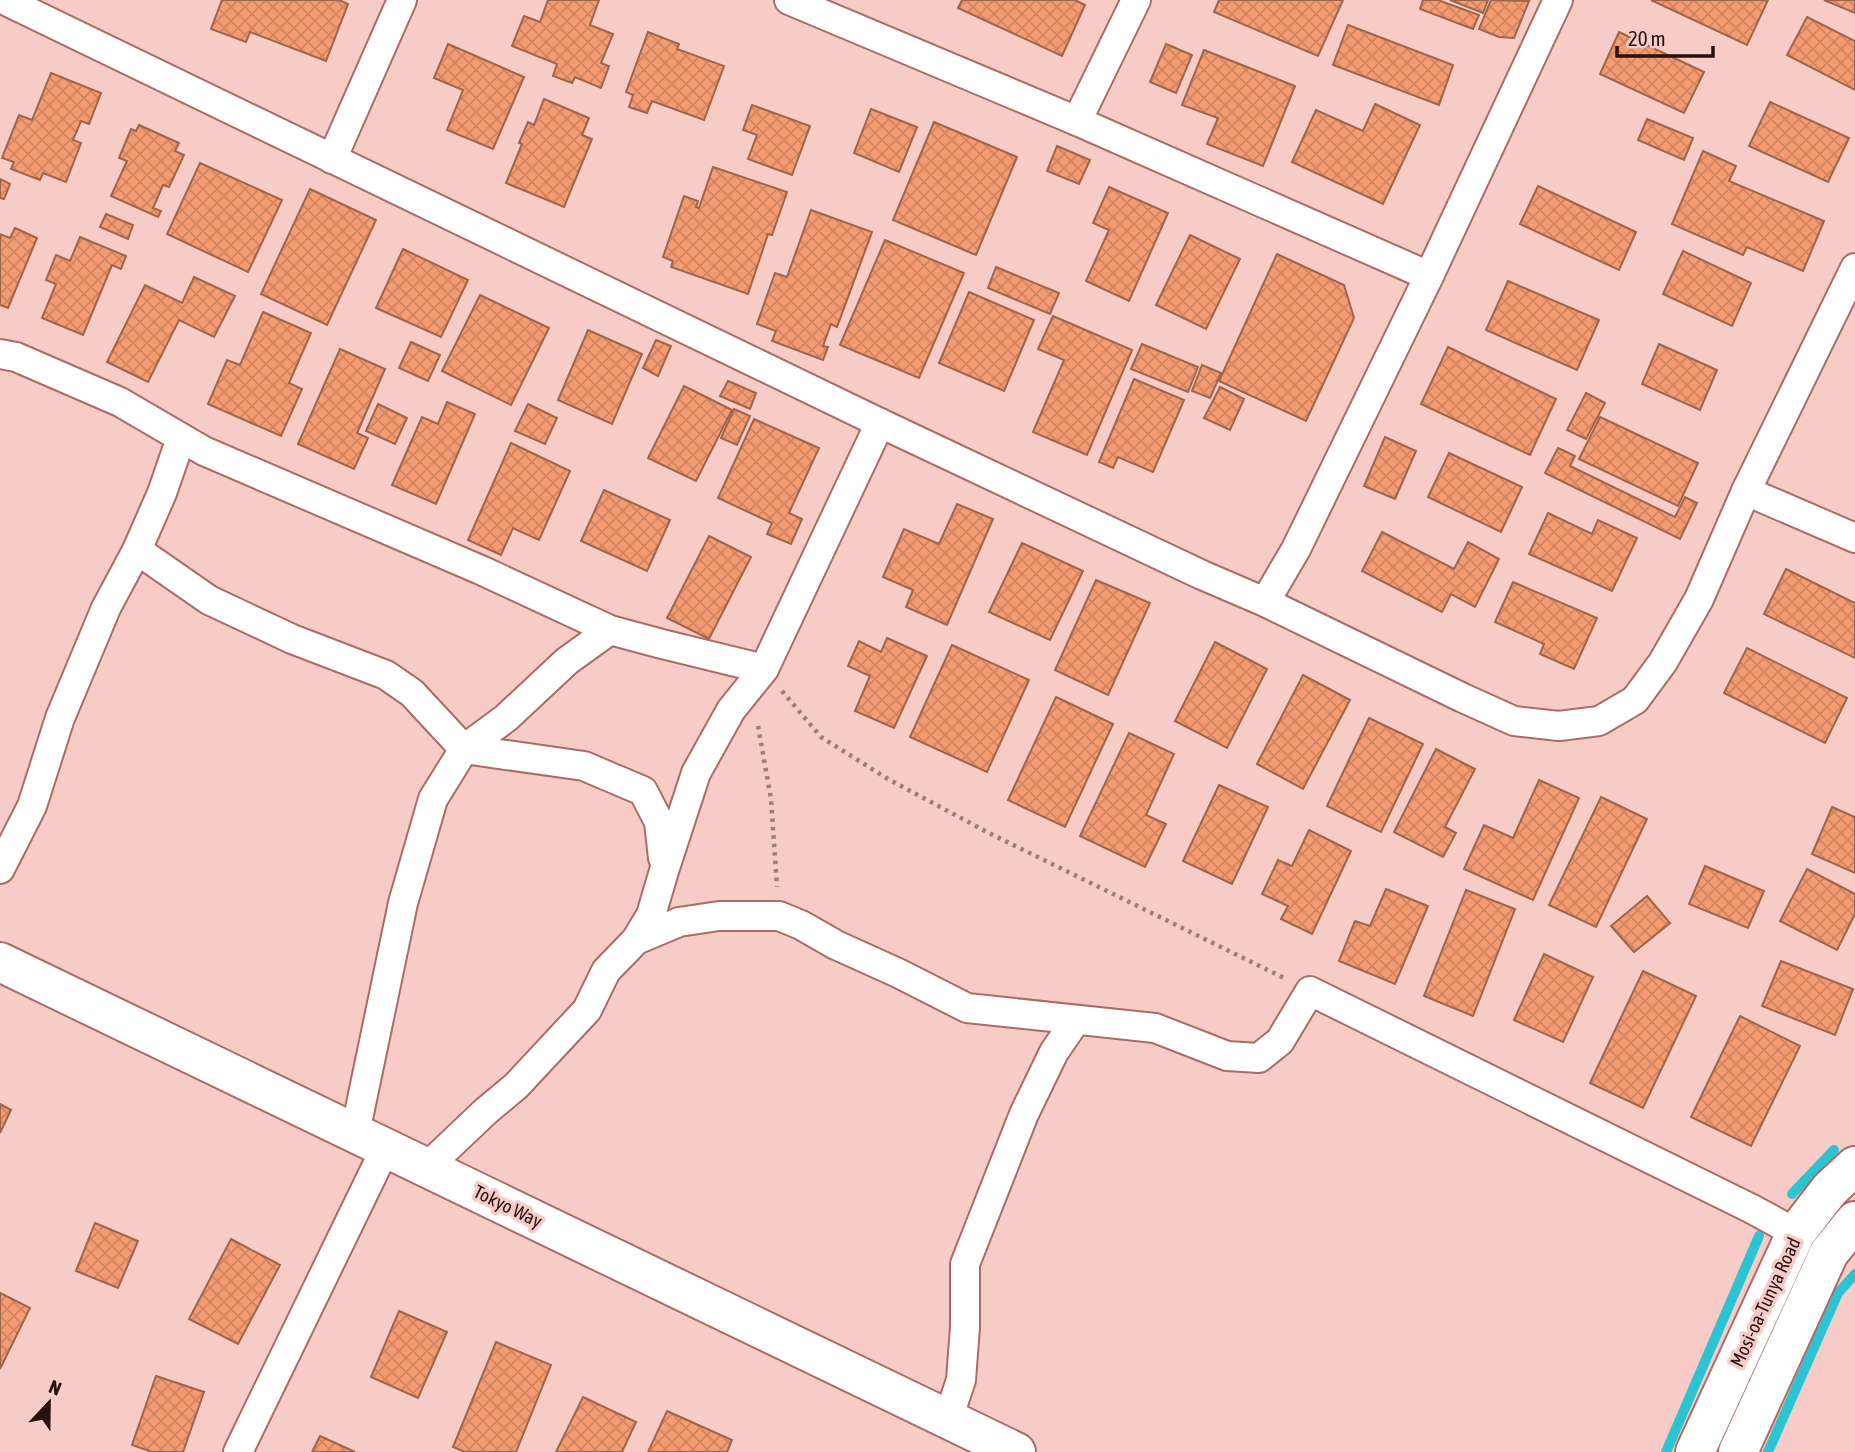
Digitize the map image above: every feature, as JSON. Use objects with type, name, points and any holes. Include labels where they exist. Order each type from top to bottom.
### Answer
[{"type":"main road","name":"Tokyo Way","points":[[0,962],[1016,1452]]},
{"type":"main road","name":"Mosi-oa-Tunya Road","points":[[1695,1452],[1796,1233],[1830,1189],[1855,1166]]},
{"type":"main road","name":"Mosi-oa-Tunya Road","points":[[1738,1452],[1829,1252],[1855,1221]]},
{"type":"street","points":[[4,0],[880,423],[1514,721],[1559,726],[1599,721],[1635,700],[1663,662],[1699,598],[1746,491],[1855,268]]},
{"type":"street","points":[[332,159],[402,0]]},
{"type":"street","points":[[789,0],[1077,121],[1429,276]]},
{"type":"street","points":[[1077,121],[1136,0]]},
{"type":"street","points":[[1265,602],[1296,549],[1429,276],[1558,0]]},
{"type":"street","points":[[0,354],[16,357],[120,402],[204,451],[483,571],[610,630],[757,677]]},
{"type":"street","points":[[427,1167],[516,1086],[587,1010],[606,971],[636,940],[652,915],[696,773],[731,710],[757,677],[880,423]]},
{"type":"street","points":[[0,869],[32,806],[60,718],[106,608],[137,550],[162,493],[181,438]]},
{"type":"street","points":[[1746,491],[1855,538]]},
{"type":"street","points":[[137,550],[209,600],[292,639],[386,675],[412,693],[464,749],[584,766],[643,791],[659,822],[664,871]]},
{"type":"street","points":[[238,1452],[371,1140],[403,903],[433,799],[464,749],[506,718],[567,661],[610,630]]},
{"type":"street","points":[[636,940],[679,922],[719,916],[779,916],[967,1007],[1155,1028],[1227,1056],[1259,1058],[1280,1041],[1310,991],[1796,1233]]},
{"type":"street","points":[[948,1419],[961,1380],[965,1327],[965,1264],[1024,1114],[1054,1052],[1076,1020]]},
{"type":"path","points":[[757,677],[771,799],[779,916]]},
{"type":"path","points":[[757,677],[821,737],[888,779],[989,833],[1310,991]]},
{"type":"building","points":[[222,0],[339,0],[348,4],[326,61],[250,32],[246,42],[211,29]]},
{"type":"building","points":[[548,0],[599,0],[590,25],[613,34],[601,63],[609,66],[601,88],[575,77],[572,83],[553,76],[557,64],[512,46],[524,16],[540,22]]},
{"type":"building","points":[[962,0],[1075,0],[1085,5],[1062,56],[958,8]]},
{"type":"building","points":[[1219,0],[1343,0],[1318,56],[1214,12]]},
{"type":"building","points":[[1423,0],[1438,0],[1479,15],[1473,29],[1420,9]]},
{"type":"building","points":[[1450,0],[1488,0],[1483,13]]},
{"type":"building","points":[[1491,0],[1529,1],[1514,38],[1499,37],[1479,29]]},
{"type":"building","points":[[1651,0],[1768,0],[1747,45]]},
{"type":"building","points":[[1824,0],[1855,0],[1855,13]]},
{"type":"building","points":[[1807,17],[1855,41],[1855,90],[1787,55]]},
{"type":"building","points":[[1348,25],[1453,65],[1439,105],[1333,65]]},
{"type":"building","points":[[648,32],[679,44],[677,49],[724,66],[704,120],[652,101],[647,113],[629,107],[633,95],[626,92]]},
{"type":"building","points":[[1619,32],[1704,72],[1684,113],[1600,74]]},
{"type":"building","points":[[448,44],[524,77],[493,149],[447,130],[463,90],[434,78]]},
{"type":"building","points":[[1166,44],[1192,55],[1176,93],[1150,82]]},
{"type":"building","points":[[1204,50],[1295,86],[1263,166],[1207,144],[1218,118],[1182,105]]},
{"type":"building","points":[[51,73],[101,93],[89,124],[81,121],[73,140],[81,143],[66,182],[43,173],[40,180],[11,169],[14,162],[2,158],[19,115],[32,120]]},
{"type":"building","points":[[544,99],[589,118],[582,135],[592,139],[564,207],[506,183],[528,122],[534,125]]},
{"type":"building","points":[[1770,102],[1849,138],[1828,182],[1749,146]]},
{"type":"building","points":[[1375,104],[1420,125],[1383,204],[1292,162],[1316,110],[1363,131]]},
{"type":"building","points":[[752,105],[810,126],[792,175],[748,159],[757,135],[743,130]]},
{"type":"building","points":[[871,109],[917,127],[899,172],[854,153]]},
{"type":"building","points":[[1647,119],[1693,138],[1684,160],[1638,140]]},
{"type":"building","points":[[934,122],[1017,157],[976,255],[893,220]]},
{"type":"building","points":[[139,125],[179,143],[175,151],[184,155],[169,187],[163,185],[153,208],[161,211],[158,217],[111,196],[127,161],[119,158],[131,129],[136,131]]},
{"type":"building","points":[[1057,146],[1090,160],[1079,184],[1047,171]]},
{"type":"building","points":[[1703,151],[1736,166],[1729,181],[1824,221],[1803,271],[1747,247],[1743,255],[1672,224]]},
{"type":"building","points":[[200,163],[282,200],[248,272],[167,234]]},
{"type":"building","points":[[713,167],[787,192],[772,235],[768,234],[748,294],[671,267],[673,261],[663,257],[684,196],[698,201],[696,207],[699,208]]},
{"type":"building","points":[[0,179],[10,184],[4,199],[0,198]]},
{"type":"building","points":[[1538,186],[1636,232],[1619,270],[1520,224]]},
{"type":"building","points":[[1109,187],[1168,213],[1129,301],[1086,281],[1109,230],[1093,223]]},
{"type":"building","points":[[310,189],[376,220],[327,325],[261,294]]},
{"type":"building","points":[[811,210],[872,232],[837,327],[831,324],[823,346],[828,347],[823,360],[772,341],[776,331],[757,324],[775,273],[787,277]]},
{"type":"building","points":[[106,214],[133,225],[128,239],[100,227]]},
{"type":"building","points":[[15,228],[37,238],[8,308],[0,305],[0,234],[10,238]]},
{"type":"building","points":[[1190,235],[1240,259],[1206,329],[1156,305]]},
{"type":"building","points":[[80,237],[126,256],[121,269],[112,265],[83,335],[42,318],[56,284],[46,280],[56,255],[70,261]]},
{"type":"building","points":[[885,240],[964,273],[919,378],[840,345]]},
{"type":"building","points":[[403,249],[468,280],[441,337],[376,308]]},
{"type":"building","points":[[1683,251],[1751,283],[1732,326],[1663,294]]},
{"type":"building","points":[[1277,254],[1344,285],[1354,318],[1306,421],[1219,381]]},
{"type":"building","points":[[996,267],[1059,293],[1050,314],[988,288]]},
{"type":"building","points":[[194,277],[235,296],[214,337],[179,320],[148,382],[107,362],[145,285],[182,303]]},
{"type":"building","points":[[1508,281],[1599,320],[1577,370],[1486,330]]},
{"type":"building","points":[[969,292],[1034,320],[1004,391],[939,363]]},
{"type":"building","points":[[480,295],[549,328],[511,405],[442,371]]},
{"type":"building","points":[[263,312],[311,333],[289,383],[302,389],[281,436],[208,404],[227,360],[240,365]]},
{"type":"building","points":[[1053,316],[1132,350],[1087,455],[1033,432],[1064,360],[1038,349]]},
{"type":"building","points":[[588,330],[642,354],[612,424],[558,400]]},
{"type":"building","points":[[656,340],[671,346],[658,376],[643,368]]},
{"type":"building","points":[[411,342],[440,355],[428,381],[399,368]]},
{"type":"building","points":[[1142,344],[1198,367],[1188,392],[1131,369]]},
{"type":"building","points":[[1659,344],[1717,370],[1700,410],[1642,384]]},
{"type":"building","points":[[1448,347],[1556,399],[1530,455],[1421,404]]},
{"type":"building","points":[[340,349],[385,369],[357,433],[368,438],[354,469],[298,444]]},
{"type":"building","points":[[1202,365],[1221,373],[1210,398],[1192,391]]},
{"type":"building","points":[[1134,379],[1184,400],[1153,472],[1118,457],[1113,468],[1099,462]]},
{"type":"building","points":[[728,381],[756,393],[750,409],[720,396]]},
{"type":"building","points":[[684,386],[732,410],[696,481],[648,458]]},
{"type":"building","points":[[1220,387],[1244,399],[1230,430],[1204,418]]},
{"type":"building","points":[[1586,393],[1605,403],[1586,439],[1567,430]]},
{"type":"building","points":[[447,402],[475,414],[436,504],[392,485],[422,417],[438,424]]},
{"type":"building","points":[[378,404],[407,418],[395,444],[366,431]]},
{"type":"building","points":[[528,404],[557,418],[545,444],[515,431]]},
{"type":"building","points":[[734,409],[750,416],[737,445],[721,438]]},
{"type":"building","points":[[1600,417],[1698,463],[1678,506],[1579,459]]},
{"type":"building","points":[[754,419],[819,448],[789,513],[802,519],[791,544],[767,534],[772,523],[718,498]]},
{"type":"building","points":[[1385,437],[1416,451],[1395,499],[1364,486]]},
{"type":"building","points":[[511,443],[570,471],[539,540],[513,528],[501,555],[468,540]]},
{"type":"building","points":[[1558,448],[1575,456],[1570,466],[1675,517],[1685,497],[1697,503],[1680,539],[1545,473]]},
{"type":"building","points":[[1449,453],[1522,487],[1501,532],[1428,497]]},
{"type":"building","points":[[604,490],[670,520],[647,571],[581,541]]},
{"type":"building","points":[[957,504],[993,519],[947,625],[906,607],[913,590],[883,577],[904,529],[939,544]]},
{"type":"building","points":[[1548,513],[1592,534],[1598,520],[1637,538],[1612,591],[1529,554]]},
{"type":"building","points":[[1382,532],[1454,569],[1468,542],[1499,559],[1475,607],[1451,594],[1442,612],[1362,571]]},
{"type":"building","points":[[709,536],[751,557],[709,639],[667,618]]},
{"type":"building","points":[[1022,543],[1083,571],[1050,640],[989,612]]},
{"type":"building","points":[[1786,569],[1855,603],[1855,658],[1764,614]]},
{"type":"building","points":[[1096,580],[1150,603],[1108,695],[1055,670]]},
{"type":"building","points":[[1513,582],[1597,618],[1574,669],[1540,654],[1544,644],[1495,622]]},
{"type":"building","points":[[887,638],[927,656],[894,728],[855,711],[870,676],[848,666],[859,641],[881,652]]},
{"type":"building","points":[[1215,642],[1267,669],[1227,748],[1175,721]]},
{"type":"building","points":[[952,645],[1029,680],[987,772],[910,737]]},
{"type":"building","points":[[1747,648],[1847,698],[1825,743],[1724,693]]},
{"type":"building","points":[[1303,675],[1350,700],[1303,789],[1257,764]]},
{"type":"building","points":[[1056,697],[1113,724],[1065,827],[1008,800]]},
{"type":"building","points":[[1369,718],[1423,744],[1381,832],[1327,806]]},
{"type":"building","points":[[1129,733],[1174,754],[1146,815],[1166,824],[1145,867],[1080,836]]},
{"type":"building","points":[[1436,749],[1475,769],[1445,827],[1456,833],[1443,857],[1394,832]]},
{"type":"building","points":[[1539,780],[1579,798],[1533,900],[1464,869],[1484,825],[1513,838]]},
{"type":"building","points":[[1219,785],[1268,807],[1232,884],[1183,861]]},
{"type":"building","points":[[1601,797],[1647,819],[1596,927],[1549,905]]},
{"type":"building","points":[[1832,807],[1855,817],[1855,873],[1812,854]]},
{"type":"building","points":[[1309,830],[1351,851],[1312,934],[1281,919],[1288,906],[1262,894],[1278,860],[1292,866]]},
{"type":"building","points":[[1705,866],[1764,891],[1748,928],[1689,904]]},
{"type":"building","points":[[1807,869],[1855,894],[1855,914],[1837,950],[1780,921]]},
{"type":"building","points":[[1386,889],[1428,906],[1395,984],[1339,961],[1355,921],[1370,926]]},
{"type":"building","points":[[1466,890],[1515,909],[1473,1016],[1424,996]]},
{"type":"building","points":[[1647,896],[1670,923],[1634,952],[1611,926]]},
{"type":"building","points":[[1544,954],[1593,977],[1563,1042],[1514,1020]]},
{"type":"building","points":[[1781,961],[1853,989],[1835,1035],[1762,1006]]},
{"type":"building","points":[[1643,971],[1696,996],[1643,1108],[1590,1083]]},
{"type":"building","points":[[1740,1016],[1800,1046],[1751,1146],[1691,1117]]},
{"type":"building","points":[[0,1104],[11,1110],[0,1133]]},
{"type":"building","points":[[95,1223],[138,1241],[118,1288],[76,1271]]},
{"type":"building","points":[[231,1239],[280,1265],[238,1344],[189,1319]]},
{"type":"building","points":[[0,1293],[30,1308],[0,1369]]},
{"type":"building","points":[[399,1311],[447,1332],[418,1398],[371,1377]]},
{"type":"building","points":[[496,1342],[551,1365],[516,1452],[465,1452],[453,1447]]},
{"type":"building","points":[[156,1376],[204,1392],[183,1452],[152,1452],[132,1445]]},
{"type":"building","points":[[583,1397],[636,1422],[622,1452],[556,1452]]},
{"type":"building","points":[[667,1411],[732,1440],[727,1452],[648,1452]]},
{"type":"building","points":[[320,1436],[355,1452],[312,1452]]},
{"type":"waterway","points":[[1792,1194],[1834,1150]]},
{"type":"waterway","points":[[1666,1452],[1759,1236]]},
{"type":"waterway","points":[[1768,1452],[1838,1293],[1855,1274]]}]
